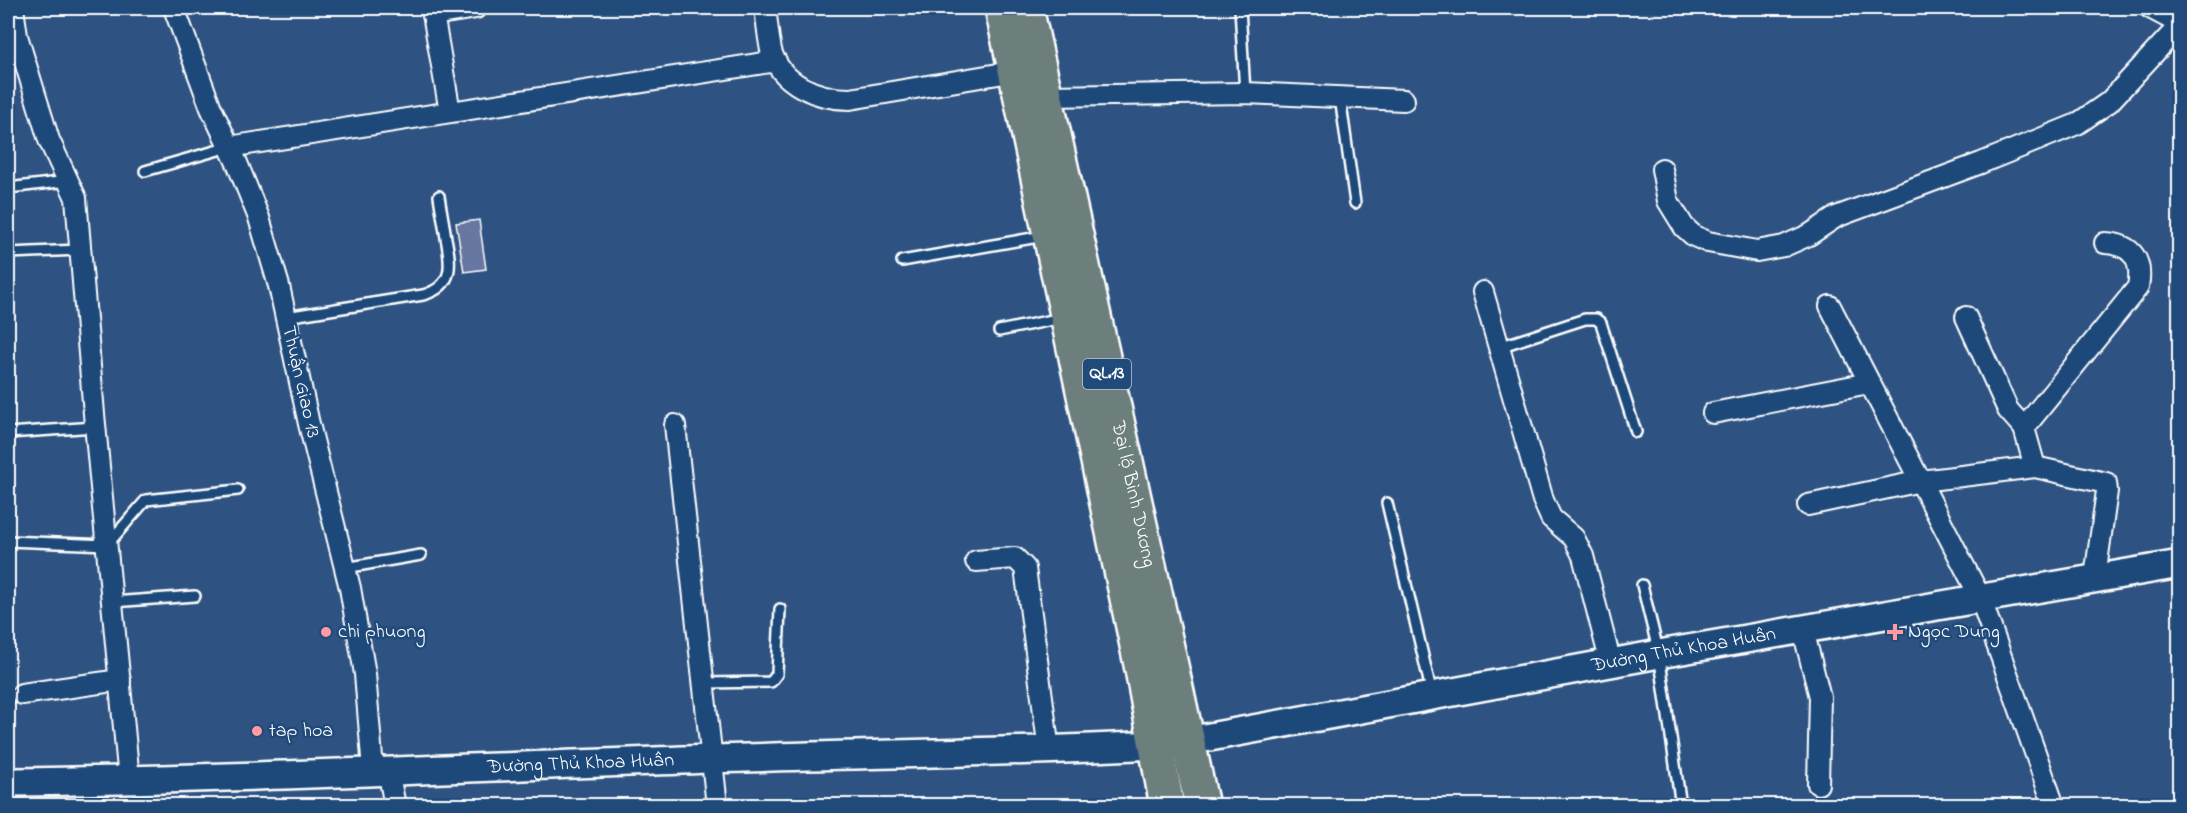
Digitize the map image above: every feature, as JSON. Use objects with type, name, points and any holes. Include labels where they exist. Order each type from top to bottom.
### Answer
[{"type":"highway","name":"Đại lộ Bình Dương","points":[[1002,8],[1142,669],[1167,806]]},
{"type":"highway","name":"Đại lộ Bình Dương","points":[[1026,8],[1202,806]]},
{"type":"highway","points":[[1155,745],[1188,741]]},
{"type":"main road","name":"Đường Thủ Khoa Huân","points":[[1188,741],[1659,654],[2180,564]]},
{"type":"main road","name":"Đường Thủ Khoa Huân","points":[[8,782],[129,780],[713,759],[1049,751],[1155,745]]},
{"type":"street","points":[[13,8],[12,38],[49,141],[76,198],[95,427],[129,780]]},
{"type":"street","name":"Thuận Giao 13","points":[[174,8],[211,108],[259,218],[286,317],[309,424],[345,568],[366,674],[380,770],[394,806]]},
{"type":"street","points":[[450,112],[432,11],[476,8]]},
{"type":"street","points":[[765,8],[771,50],[776,61],[785,73],[813,93],[837,99],[850,99],[1016,71]]},
{"type":"street","points":[[1662,169],[1668,201],[1684,226],[1694,236],[1708,242],[1757,251],[1784,246],[1809,236],[1836,217],[1981,163],[2077,124],[2109,102],[2180,25],[2156,9]]},
{"type":"street","points":[[229,147],[776,61]]},
{"type":"street","points":[[1046,96],[1245,93],[1404,100]]},
{"type":"street","points":[[2024,428],[2138,287],[2140,269],[2132,252],[2116,244],[2105,243]]},
{"type":"street","points":[[1483,292],[1543,500],[1551,518],[1574,538],[1583,556],[1611,664]]},
{"type":"street","points":[[1830,306],[1980,597],[2054,806]]},
{"type":"street","points":[[1966,317],[2008,410],[2024,428],[2035,467]]},
{"type":"street","points":[[1713,413],[1869,384]]},
{"type":"street","points":[[675,425],[717,806]]},
{"type":"street","points":[[1808,505],[1921,481],[2035,467],[2106,483],[2107,491],[2095,577]]},
{"type":"street","points":[[976,561],[1015,558],[1025,568],[1049,751]]},
{"type":"street","points":[[1803,630],[1820,697],[1818,784]]},
{"type":"street","points":[[22,694],[120,680]]},
{"type":"lane","points":[[1240,8],[1245,93]]},
{"type":"lane","points":[[1340,98],[1354,203]]},
{"type":"lane","points":[[145,171],[229,147]]},
{"type":"lane","points":[[8,188],[68,181]]},
{"type":"lane","points":[[286,317],[435,290],[446,279],[451,264],[439,196]]},
{"type":"lane","points":[[902,261],[1050,235]]},
{"type":"lane","points":[[8,254],[80,250]]},
{"type":"lane","points":[[999,331],[1067,317]]},
{"type":"lane","points":[[1499,346],[1585,319],[1596,319],[1601,323],[1636,432]]},
{"type":"lane","points":[[8,433],[95,427]]},
{"type":"lane","points":[[8,541],[107,545],[146,500],[238,490]]},
{"type":"lane","points":[[1387,503],[1432,697]]},
{"type":"lane","points":[[345,568],[421,555]]},
{"type":"lane","points":[[1642,585],[1659,654],[1681,806]]},
{"type":"lane","points":[[112,602],[195,596]]},
{"type":"lane","points":[[704,683],[771,682],[777,674],[780,609]]},
{"type":"building","points":[[479,220],[486,269],[464,272],[456,223]]},
{"type":"place","name":"chi phuong","points":[[326,632]]},
{"type":"place","name":"Ngọc Dung","points":[[1895,632]]},
{"type":"place","name":"tap hoa","points":[[257,731]]}]
